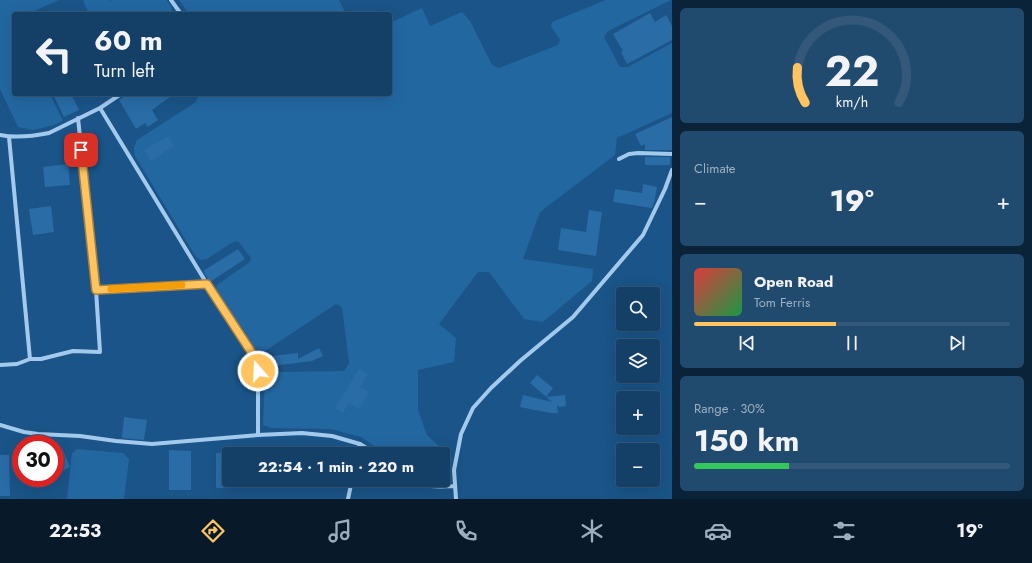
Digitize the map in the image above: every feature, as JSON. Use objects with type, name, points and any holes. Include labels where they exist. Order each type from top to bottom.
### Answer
[{"type":"street","points":[[171,0],[180,12]]},
{"type":"street","points":[[0,135],[9,137],[49,133],[100,108],[118,96]]},
{"type":"street","points":[[100,108],[207,284],[250,350],[258,371],[258,435]]},
{"type":"street","points":[[0,365],[17,364],[30,359],[41,359],[73,351],[100,352],[96,290],[78,118]]},
{"type":"street","points":[[9,137],[30,359]]},
{"type":"street","points":[[619,159],[629,154],[638,153],[672,154]]},
{"type":"street","points":[[456,499],[454,470],[461,434],[473,408],[520,361],[573,317],[643,235],[672,170]]},
{"type":"street","points":[[96,290],[207,284]]},
{"type":"street","points":[[0,425],[24,432],[38,434],[80,436],[152,444],[258,435],[302,433],[332,436],[360,444],[365,447]]},
{"type":"street","points":[[450,486],[455,486]]},
{"type":"street","points":[[348,499],[351,487]]},
{"type":"shaded area","points":[[0,0],[59,0],[32,12],[12,12],[12,96],[51,96],[63,121],[54,125],[33,130],[18,127],[0,89]]},
{"type":"shaded area","points":[[83,0],[166,0],[171,6],[172,12],[88,12]]},
{"type":"shaded area","points":[[179,0],[339,0],[345,12],[188,12]]},
{"type":"shaded area","points":[[606,0],[671,0],[608,31],[604,37],[620,67],[628,67],[672,43],[672,113],[617,138],[615,155],[540,212],[523,259],[593,269],[592,281],[543,322],[524,319],[489,272],[478,272],[439,324],[456,338],[454,362],[418,370],[418,410],[427,435],[440,447],[376,447],[361,437],[331,429],[271,428],[263,425],[265,376],[269,372],[344,371],[349,363],[342,307],[336,304],[262,353],[256,352],[216,290],[217,285],[250,262],[251,258],[238,241],[233,242],[207,259],[201,260],[196,257],[135,156],[134,147],[137,140],[196,102],[198,96],[392,96],[392,22],[422,8],[430,26],[462,12],[470,21],[492,65],[499,68],[558,45],[560,40],[551,26],[552,22]]},
{"type":"shaded area","points":[[77,449],[123,453],[129,459],[124,499],[67,499],[72,453]]},
{"type":"shaded area","points":[[450,456],[452,458],[450,468]]},
{"type":"building","points":[[650,13],[655,22],[666,15],[672,26],[672,40],[627,64],[621,52],[623,51],[613,34]]},
{"type":"building","points":[[54,96],[72,96],[79,110],[64,117]]},
{"type":"building","points":[[125,96],[171,96],[152,110],[158,120],[148,127],[145,123],[136,129],[119,100]]},
{"type":"building","points":[[672,117],[672,150],[645,150],[645,144],[641,146],[635,134]]},
{"type":"building","points":[[168,136],[174,146],[151,161],[144,150]]},
{"type":"building","points":[[645,157],[670,157],[670,165],[645,165]]},
{"type":"building","points":[[68,164],[70,185],[45,187],[43,167]]},
{"type":"building","points":[[643,184],[657,187],[652,208],[613,202],[615,189],[642,193]]},
{"type":"building","points":[[51,206],[54,232],[33,235],[29,209]]},
{"type":"building","points":[[589,210],[602,212],[596,256],[558,250],[561,228],[586,232]]},
{"type":"building","points":[[238,249],[245,259],[210,282],[203,271]]},
{"type":"building","points":[[319,348],[323,356],[312,361],[273,366],[272,356],[298,353],[298,359]]},
{"type":"building","points":[[359,369],[368,374],[360,387],[369,392],[359,409],[349,403],[343,413],[335,408]]},
{"type":"building","points":[[537,375],[553,388],[546,397],[530,383]]},
{"type":"building","points":[[523,395],[552,402],[546,397],[565,395],[566,406],[559,407],[557,405],[558,413],[550,413],[520,407]]},
{"type":"building","points":[[124,417],[147,420],[144,440],[122,438]]},
{"type":"building","points":[[169,450],[191,451],[191,490],[169,490]]},
{"type":"building","points":[[64,453],[70,467],[64,470]]},
{"type":"building","points":[[216,453],[222,453],[222,487],[229,488],[216,488]]},
{"type":"building","points":[[0,455],[9,455],[10,496],[0,496]]},
{"type":"slow traffic","points":[[111,289],[182,285]]},
{"type":"route","points":[[81,150],[96,290],[207,284],[250,350],[258,371]]}]
